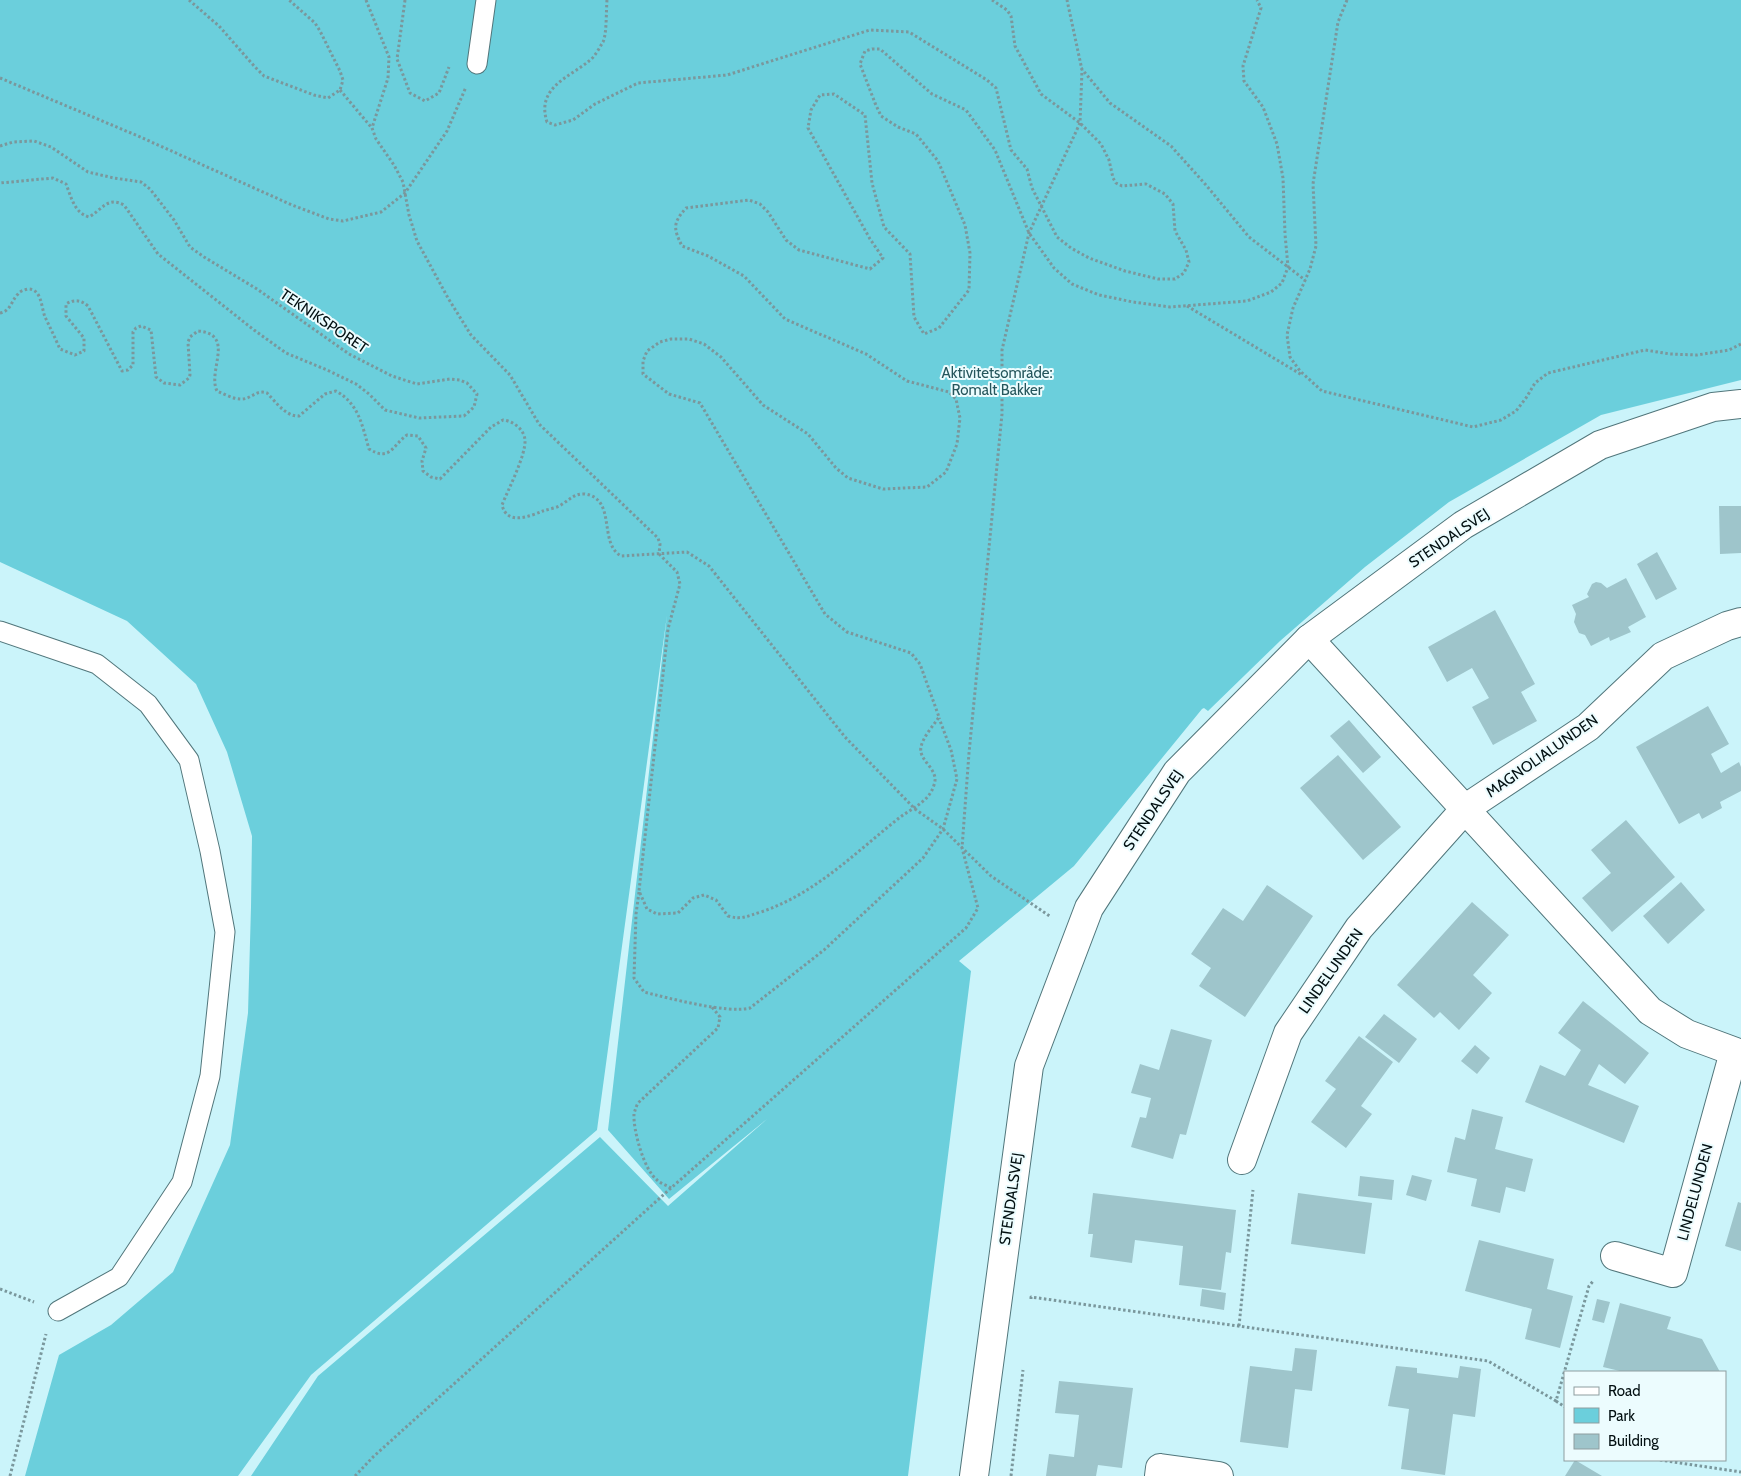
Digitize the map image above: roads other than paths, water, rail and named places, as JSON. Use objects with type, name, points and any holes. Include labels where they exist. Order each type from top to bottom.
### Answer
[{"type":"street","name":"STENDALSVEJ","points":[[974,1476],[1029,1066],[1089,908],[1177,772],[1309,639],[1463,525],[1600,446],[1713,408],[1741,404]]},
{"type":"street","name":"MAGNOLIALUNDEN","points":[[1466,808],[1588,727],[1663,656],[1727,626],[1741,622]]},
{"type":"street","name":"LINDELUNDEN","points":[[1309,639],[1466,808],[1650,1011],[1687,1034],[1737,1053],[1673,1273],[1614,1256]]},
{"type":"street","name":"LINDELUNDEN","points":[[1242,1160],[1288,1033],[1359,928],[1466,808]]},
{"type":"street","points":[[1159,1476],[1160,1468],[1219,1476]]},
{"type":"lane","points":[[476,64],[486,0]]},
{"type":"lane","points":[[0,631],[97,664],[148,704],[188,760],[210,851],[225,932],[210,1076],[182,1182],[119,1277],[58,1311]]},
{"type":"park label","name":"Aktivitetsområde: Romalt Bakker","points":[[997,382]]}]
